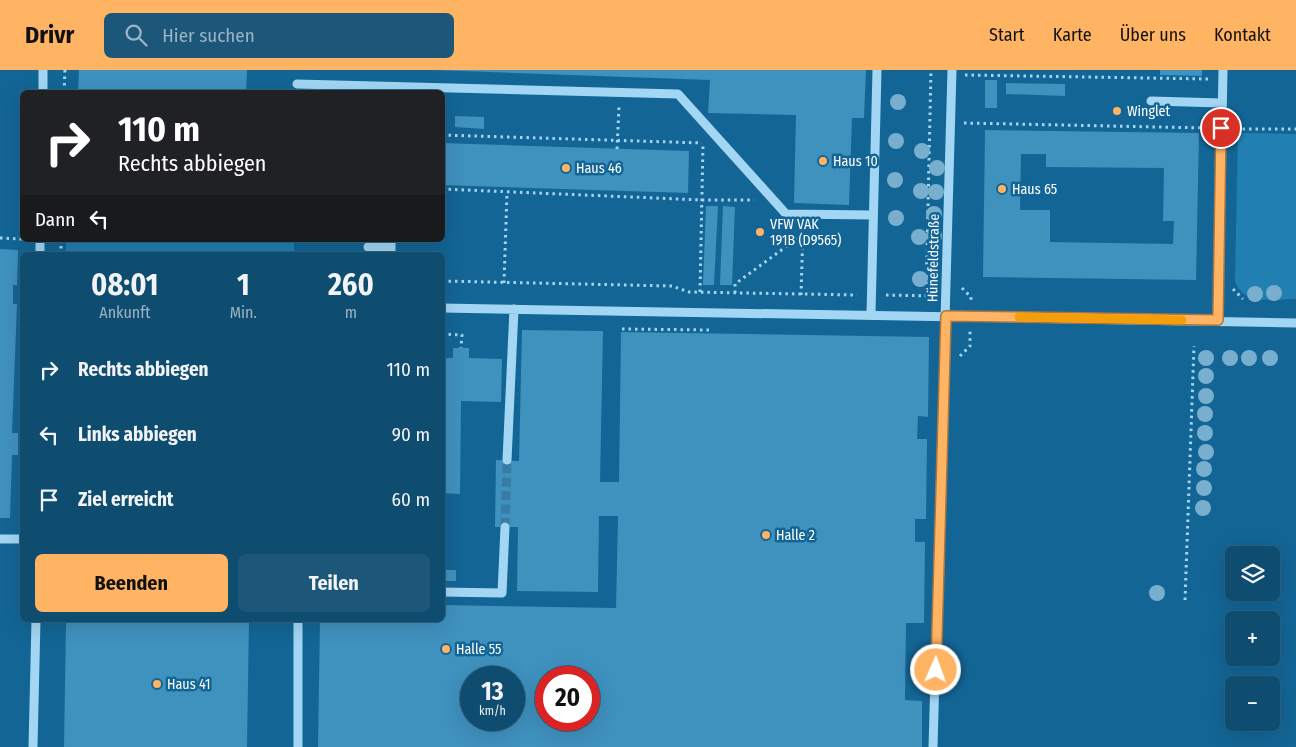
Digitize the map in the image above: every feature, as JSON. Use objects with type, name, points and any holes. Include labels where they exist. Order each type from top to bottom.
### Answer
[{"type":"lane","points":[[43,70],[43,90]]},
{"type":"lane","points":[[871,314],[877,70]]},
{"type":"lane","name":"Hünefeldstraße","points":[[933,747],[952,72]]},
{"type":"lane","points":[[1218,320],[1223,75]]},
{"type":"lane","points":[[297,84],[396,89],[678,94],[786,214],[873,215]]},
{"type":"lane","points":[[1150,101],[1222,103]]},
{"type":"lane","points":[[368,247],[391,247]]},
{"type":"lane","points":[[445,308],[1296,322]]},
{"type":"lane","points":[[507,460],[514,309]]},
{"type":"lane","points":[[445,592],[502,593],[504,527]]},
{"type":"lane","points":[[0,539],[20,539]]},
{"type":"lane","points":[[33,747],[36,622]]},
{"type":"lane","points":[[298,622],[298,747]]},
{"type":"path","points":[[64,70],[64,90]]},
{"type":"path","points":[[445,281],[672,286],[689,292],[926,296],[931,70]]},
{"type":"path","points":[[952,72],[1189,77],[1223,75]]},
{"type":"path","points":[[617,149],[619,93]]},
{"type":"path","points":[[700,292],[702,121]]},
{"type":"path","points":[[950,123],[1296,129]]},
{"type":"path","points":[[445,135],[703,143]]},
{"type":"path","points":[[445,189],[702,200],[773,200]]},
{"type":"path","points":[[504,283],[507,192]]},
{"type":"path","points":[[801,313],[803,215]]},
{"type":"path","points":[[734,293],[735,284],[802,234]]},
{"type":"path","points":[[0,238],[20,239]]},
{"type":"path","points":[[445,334],[462,335],[461,348]]},
{"type":"path","points":[[1185,600],[1194,346]]},
{"type":"shaded area","points":[[1238,133],[1296,134],[1296,299],[1270,300],[1252,298],[1239,289],[1235,281]]},
{"type":"shaded area","points":[[66,242],[294,242],[294,252],[66,252]]},
{"type":"building","points":[[79,70],[247,70],[246,90],[78,90]]},
{"type":"building","name":"Haus 10","points":[[433,70],[866,70],[864,118],[852,118],[849,205],[794,203],[796,115],[708,113],[710,80]]},
{"type":"building","points":[[1160,70],[1202,70],[1202,76],[1160,75]]},
{"type":"building","points":[[985,80],[997,80],[997,108],[985,108]]},
{"type":"building","points":[[1006,83],[1065,84],[1065,96],[1006,94]]},
{"type":"building","points":[[455,116],[484,117],[484,129],[455,127]]},
{"type":"building","name":"Haus 65","points":[[985,130],[1199,133],[1196,280],[983,277]],"holes":[[[1021,154],[1046,154],[1046,167],[1164,168],[1163,221],[1174,221],[1173,244],[1050,242],[1050,210],[1020,210]]]},
{"type":"building","name":"Haus 46","points":[[445,143],[689,151],[688,193],[445,185]]},
{"type":"building","points":[[706,206],[718,206],[714,285],[703,285]]},
{"type":"building","points":[[723,206],[735,207],[732,285],[720,285]]},
{"type":"building","points":[[0,249],[18,250],[17,285],[13,285],[13,304],[17,304],[12,433],[18,433],[18,455],[12,455],[10,518],[0,518]]},
{"type":"building","name":"Halle 2","points":[[522,330],[603,331],[600,482],[619,482],[621,332],[929,337],[928,417],[918,416],[917,439],[927,439],[926,519],[915,519],[915,542],[925,542],[924,623],[906,623],[905,700],[922,701],[922,747],[318,747],[320,622],[445,622],[445,605],[616,608],[618,516],[599,516],[598,592],[517,591],[518,527],[495,527],[496,460],[519,461]]},
{"type":"building","points":[[453,348],[469,348],[469,358],[502,359],[501,402],[461,401],[460,494],[445,493],[445,358],[453,358]]},
{"type":"building","points":[[445,570],[456,570],[456,581],[445,581]]},
{"type":"building","name":"Haus 41","points":[[66,622],[249,622],[247,747],[64,747]]},
{"type":"tunnel","points":[[505,527],[507,460]]},
{"type":"slow traffic","points":[[1019,317],[1182,320]]},
{"type":"place","name":"Winglet","points":[[1117,111]]},
{"type":"place","name":"Haus 10","points":[[823,161]]},
{"type":"place","name":"Haus 46","points":[[566,168]]},
{"type":"place","name":"Haus 65","points":[[1002,189]]},
{"type":"place","name":"VFW VAK 191B (D9565)","points":[[760,232]]},
{"type":"place","name":"Halle 2","points":[[766,535]]},
{"type":"place","name":"Halle 55","points":[[446,649]]},
{"type":"place","name":"Haus 41","points":[[157,684]]},
{"type":"route","points":[[936,670],[946,316],[1218,320],[1221,128]]}]
